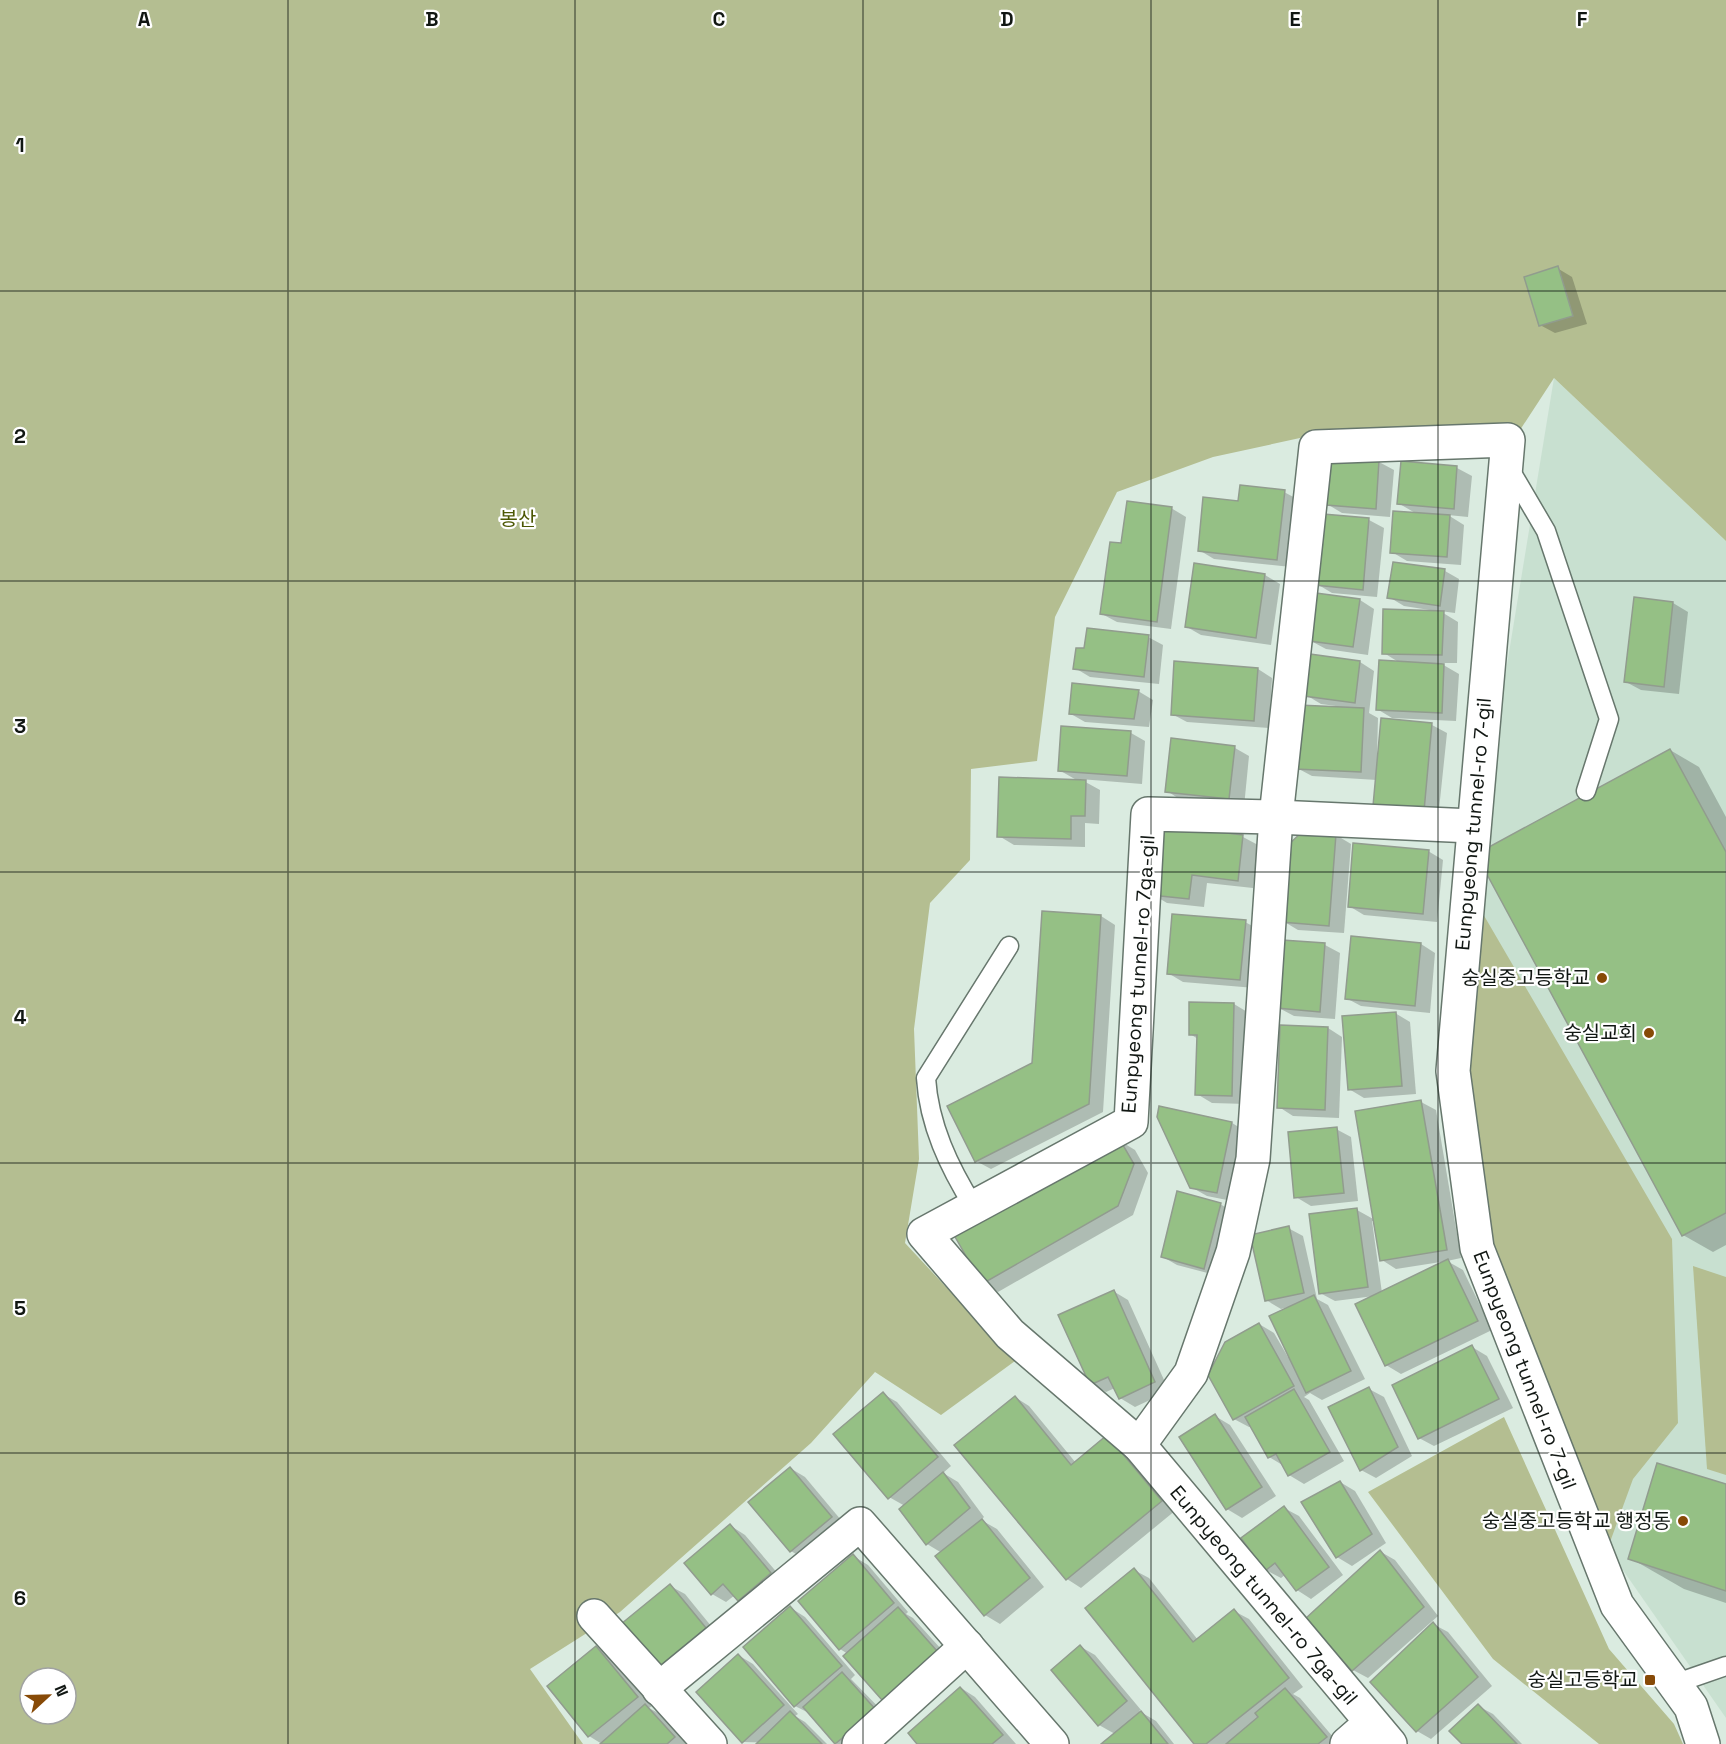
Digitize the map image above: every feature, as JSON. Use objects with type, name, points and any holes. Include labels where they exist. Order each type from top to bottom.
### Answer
[{"type":"street","name":"Eunpyeong tunnel-ro 7-gil","points":[[1276,817],[1316,447],[1509,440],[1472,826],[1453,1071],[1477,1248],[1617,1605],[1691,1707],[1703,1744]]},
{"type":"street","name":"Eunpyeong tunnel-ro 7ga-gil","points":[[1381,1733],[1139,1445],[1010,1334],[924,1234],[1131,1122],[1148,814],[1472,826]]},
{"type":"street","points":[[1139,1445],[1191,1374],[1233,1252],[1253,1159],[1276,817]]},
{"type":"street","points":[[659,1689],[860,1524],[1052,1744]]},
{"type":"street","points":[[594,1616],[710,1744]]},
{"type":"street","points":[[859,1744],[967,1646]]},
{"type":"street","points":[[1347,1744],[1381,1733]]},
{"type":"lane","points":[[1506,464],[1546,531],[1609,719],[1586,791]]},
{"type":"lane","points":[[974,1207],[949,1167],[928,1103],[926,1078],[1009,946]]},
{"type":"lane","points":[[1674,1684],[1726,1666]]},
{"type":"shaded area","name":"숭실중고등학교","points":[[1554,378],[1726,541],[1726,1718],[1618,1563],[1534,1336],[1476,854]]},
{"type":"green space","name":"봉산","points":[[0,0],[1726,0],[1726,541],[1554,378],[1520,430],[1323,433],[1213,457],[1117,492],[1055,617],[1037,761],[971,769],[970,860],[930,903],[914,1029],[919,1159],[905,1243],[1015,1361],[941,1415],[875,1372],[811,1443],[620,1612],[530,1669],[583,1744],[0,1744]]},
{"type":"green space","points":[[1479,907],[1672,1239],[1678,1423],[1633,1479],[1606,1553],[1493,1253],[1462,1060]]},
{"type":"green space","points":[[1693,1266],[1726,1277],[1726,1475],[1707,1469]]},
{"type":"green space","points":[[1504,1417],[1609,1649],[1674,1724],[1683,1744],[1599,1744],[1493,1659],[1368,1492]]},
{"type":"building","points":[[1558,266],[1573,316],[1539,326],[1524,277]]},
{"type":"building","points":[[1329,456],[1379,460],[1376,509],[1326,505]]},
{"type":"building","points":[[1401,461],[1457,466],[1454,509],[1397,504]]},
{"type":"building","points":[[1240,485],[1285,490],[1277,560],[1198,551],[1203,497],[1238,501]]},
{"type":"building","points":[[1127,501],[1172,507],[1157,622],[1100,614],[1110,542],[1121,543]]},
{"type":"building","points":[[1393,511],[1450,515],[1447,557],[1390,553]]},
{"type":"building","points":[[1323,514],[1369,518],[1363,590],[1315,585]]},
{"type":"building","points":[[1393,562],[1445,569],[1440,606],[1387,598]]},
{"type":"building","points":[[1194,563],[1265,574],[1256,638],[1185,627]]},
{"type":"building","points":[[1316,593],[1360,599],[1353,647],[1310,641]]},
{"type":"building","points":[[1634,597],[1673,602],[1664,687],[1624,682]]},
{"type":"building","points":[[1383,609],[1444,611],[1442,655],[1382,654]]},
{"type":"building","points":[[1087,628],[1149,635],[1144,677],[1073,669],[1076,648],[1084,648]]},
{"type":"building","points":[[1310,654],[1360,661],[1355,703],[1304,696]]},
{"type":"building","points":[[1379,660],[1444,664],[1442,713],[1376,710]]},
{"type":"building","points":[[1174,661],[1258,668],[1254,721],[1171,715]]},
{"type":"building","points":[[1072,683],[1139,690],[1134,719],[1069,714]]},
{"type":"building","points":[[1298,705],[1364,708],[1361,772],[1295,769]]},
{"type":"building","points":[[1381,718],[1432,723],[1424,811],[1373,806]]},
{"type":"building","points":[[1061,726],[1131,731],[1127,776],[1058,771]]},
{"type":"building","points":[[1171,738],[1235,746],[1229,799],[1165,792]]},
{"type":"building","name":"숭실교회","points":[[1670,749],[1726,852],[1726,1213],[1682,1236],[1476,854]]},
{"type":"building","points":[[999,777],[1086,780],[1085,816],[1071,816],[1071,839],[997,837]]},
{"type":"building","points":[[1159,825],[1243,835],[1238,881],[1192,875],[1189,899],[1151,895]]},
{"type":"building","points":[[1303,831],[1336,834],[1329,926],[1281,922],[1287,846]]},
{"type":"building","points":[[1353,843],[1429,850],[1423,914],[1348,907]]},
{"type":"building","points":[[1042,911],[1101,915],[1089,1104],[975,1162],[947,1106],[1032,1063]]},
{"type":"building","points":[[1172,914],[1246,920],[1240,980],[1167,974]]},
{"type":"building","points":[[1351,936],[1421,943],[1415,1006],[1345,999]]},
{"type":"building","points":[[1282,940],[1325,943],[1320,1012],[1277,1008]]},
{"type":"building","points":[[1189,1002],[1234,1003],[1232,1096],[1195,1095],[1197,1035],[1189,1035]]},
{"type":"building","points":[[1396,1012],[1402,1086],[1348,1090],[1342,1016]]},
{"type":"building","points":[[1280,1025],[1328,1027],[1325,1110],[1277,1108]]},
{"type":"building","points":[[1421,1100],[1447,1250],[1380,1261],[1355,1111]]},
{"type":"building","points":[[1159,1106],[1232,1122],[1217,1193],[1190,1188],[1157,1117]]},
{"type":"building","points":[[1337,1127],[1344,1193],[1294,1198],[1288,1132]]},
{"type":"building","points":[[1120,1140],[1134,1164],[1118,1206],[982,1284],[954,1235]]},
{"type":"building","points":[[1177,1191],[1221,1203],[1204,1269],[1161,1257]]},
{"type":"building","points":[[1357,1208],[1368,1287],[1319,1294],[1309,1214]]},
{"type":"building","points":[[1289,1226],[1304,1293],[1265,1301],[1250,1235]]},
{"type":"building","points":[[1448,1259],[1478,1321],[1385,1366],[1355,1304]]},
{"type":"building","points":[[1114,1290],[1155,1382],[1119,1399],[1108,1377],[1090,1385],[1058,1315]]},
{"type":"building","points":[[1314,1295],[1351,1371],[1306,1393],[1269,1316]]},
{"type":"building","points":[[1259,1323],[1294,1386],[1233,1420],[1208,1375],[1225,1342]]},
{"type":"building","points":[[1472,1345],[1499,1399],[1418,1439],[1392,1385]]},
{"type":"building","points":[[1369,1387],[1398,1447],[1360,1471],[1328,1407]]},
{"type":"building","points":[[1294,1389],[1330,1452],[1288,1476],[1276,1454],[1268,1458],[1245,1417]]},
{"type":"building","points":[[883,1392],[938,1457],[888,1499],[833,1434]]},
{"type":"building","points":[[1015,1396],[1071,1465],[1107,1435],[1162,1501],[1066,1580],[954,1445]]},
{"type":"building","points":[[1215,1414],[1262,1487],[1226,1510],[1179,1437]]},
{"type":"building","name":"숭실중고등학교 행정동","points":[[1657,1463],[1726,1484],[1726,1591],[1628,1559]]},
{"type":"building","points":[[790,1467],[832,1517],[790,1552],[748,1502]]},
{"type":"building","points":[[943,1472],[970,1508],[926,1545],[899,1509]]},
{"type":"building","points":[[1340,1481],[1372,1534],[1336,1558],[1301,1502]]},
{"type":"building","points":[[1284,1506],[1329,1567],[1296,1591],[1275,1563],[1265,1571],[1241,1538]]},
{"type":"building","points":[[982,1519],[1030,1578],[984,1616],[935,1556]]},
{"type":"building","points":[[730,1524],[771,1573],[738,1601],[723,1584],[711,1595],[684,1563]]},
{"type":"building","points":[[1380,1550],[1424,1607],[1352,1671],[1305,1619]]},
{"type":"building","points":[[853,1554],[894,1603],[839,1650],[798,1601]]},
{"type":"building","points":[[1134,1568],[1193,1642],[1234,1609],[1289,1678],[1206,1744],[1194,1744],[1085,1608]]},
{"type":"building","points":[[670,1584],[706,1628],[657,1669],[621,1624]]},
{"type":"building","points":[[790,1606],[842,1666],[794,1707],[743,1647]]},
{"type":"building","points":[[898,1607],[937,1651],[882,1700],[843,1656]]},
{"type":"building","points":[[1433,1622],[1478,1677],[1416,1732],[1370,1682]]},
{"type":"building","points":[[1080,1645],[1127,1701],[1098,1726],[1051,1670]]},
{"type":"building","points":[[596,1646],[638,1697],[588,1737],[547,1686]]},
{"type":"building","points":[[738,1654],[784,1705],[742,1743],[696,1692]]},
{"type":"building","points":[[842,1672],[876,1710],[835,1744],[803,1707]]},
{"type":"building","points":[[960,1687],[1003,1735],[992,1744],[917,1744],[908,1733]]},
{"type":"building","points":[[1285,1688],[1327,1737],[1318,1744],[1226,1744],[1258,1717],[1255,1713]]},
{"type":"building","points":[[645,1704],[675,1737],[667,1744],[600,1744]]},
{"type":"building","points":[[1478,1704],[1517,1744],[1462,1744],[1449,1731]]},
{"type":"building","points":[[790,1711],[822,1744],[756,1744]]},
{"type":"building","points":[[1141,1711],[1168,1744],[1101,1744]]},
{"type":"place","name":"숭실중고등학교","points":[[1602,978]]},
{"type":"place","name":"숭실교회","points":[[1649,1033]]},
{"type":"place","name":"숭실중고등학교 행정동","points":[[1683,1521]]},
{"type":"place","name":"숭실고등학교","points":[[1650,1680]]}]
